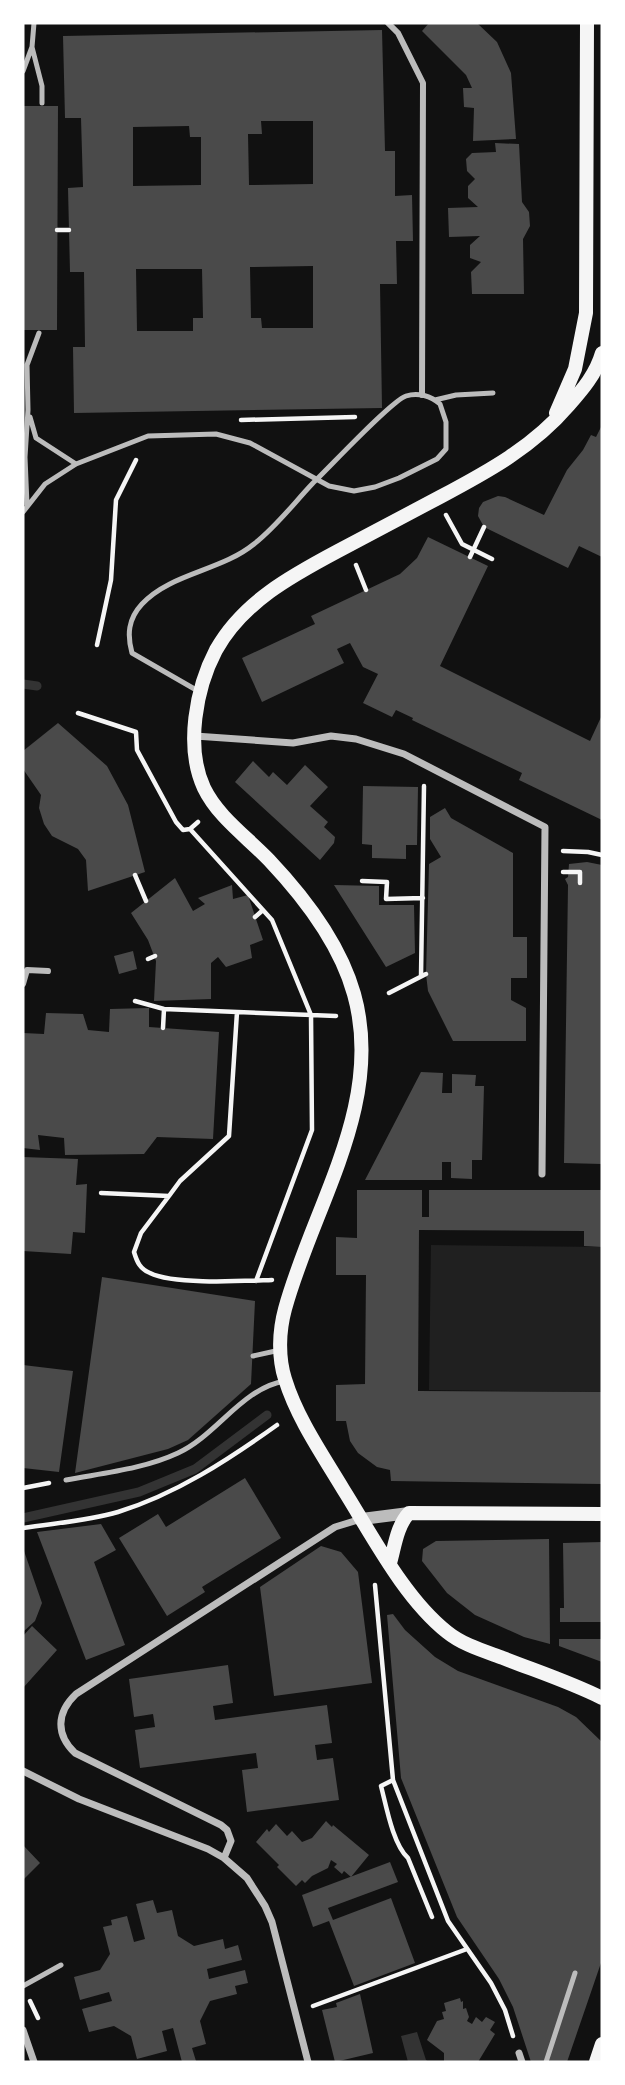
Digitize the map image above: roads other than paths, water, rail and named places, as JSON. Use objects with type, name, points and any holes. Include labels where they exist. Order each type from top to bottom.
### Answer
[{"type":"main road","points":[[550,428],[575,369],[586,313],[587,23]]},
{"type":"main road","points":[[602,353],[588,384],[550,428],[512,457],[309,567],[258,600],[226,634],[215,653],[200,691],[195,736],[199,772],[204,787],[226,819],[278,870],[316,917],[347,973],[361,1024],[361,1074],[352,1121],[284,1314],[280,1350],[285,1381],[304,1424],[362,1519],[390,1563],[430,1616],[460,1640],[602,1698]]},
{"type":"main road","points":[[390,1563],[398,1530],[409,1513],[602,1514]]},
{"type":"main road","points":[[596,2062],[602,2044]]},
{"type":"street","points":[[387,23],[398,33],[423,83],[422,395]]},
{"type":"street","points":[[195,736],[292,743],[331,736],[356,739],[404,754],[545,827],[542,1174]]},
{"type":"street","points":[[23,984],[27,970],[48,971]]},
{"type":"street","points":[[224,1858],[231,1841],[227,1830],[220,1825],[75,1753],[64,1739],[61,1729],[62,1710],[76,1694],[335,1527],[362,1519],[409,1513]]},
{"type":"street","points":[[23,1771],[79,1799],[193,1843],[224,1858],[247,1878],[261,1898],[272,1922],[308,2062]]},
{"type":"street","points":[[23,2030],[34,2062]]},
{"type":"street","points":[[519,2053],[522,2062]]},
{"type":"lane","points":[[23,71],[32,47],[34,23]]},
{"type":"lane","points":[[32,47],[42,86],[42,103]]},
{"type":"lane","points":[[27,365],[39,333]]},
{"type":"lane","points":[[23,355],[27,365],[27,505]]},
{"type":"lane","points":[[200,691],[132,653],[128,637],[131,619],[142,603],[167,586],[253,545],[403,397],[422,395],[435,400],[456,395],[493,393]]},
{"type":"lane","points":[[23,512],[45,484],[76,464],[148,436],[216,434],[250,443],[329,486],[343,490],[363,490],[400,478],[437,459],[446,449],[443,412],[435,400]]},
{"type":"lane","points":[[28,410],[36,438],[76,464]]},
{"type":"lane","points":[[253,1356],[280,1350]]},
{"type":"lane","points":[[66,1480],[146,1464],[177,1454],[200,1440],[263,1387],[285,1381]]},
{"type":"lane","points":[[23,1986],[61,1965]]},
{"type":"lane","points":[[546,2062],[575,1973]]},
{"type":"waterway","points":[[23,684],[37,686]]},
{"type":"waterway","points":[[23,1518],[139,1492],[195,1469],[267,1415]]}]
